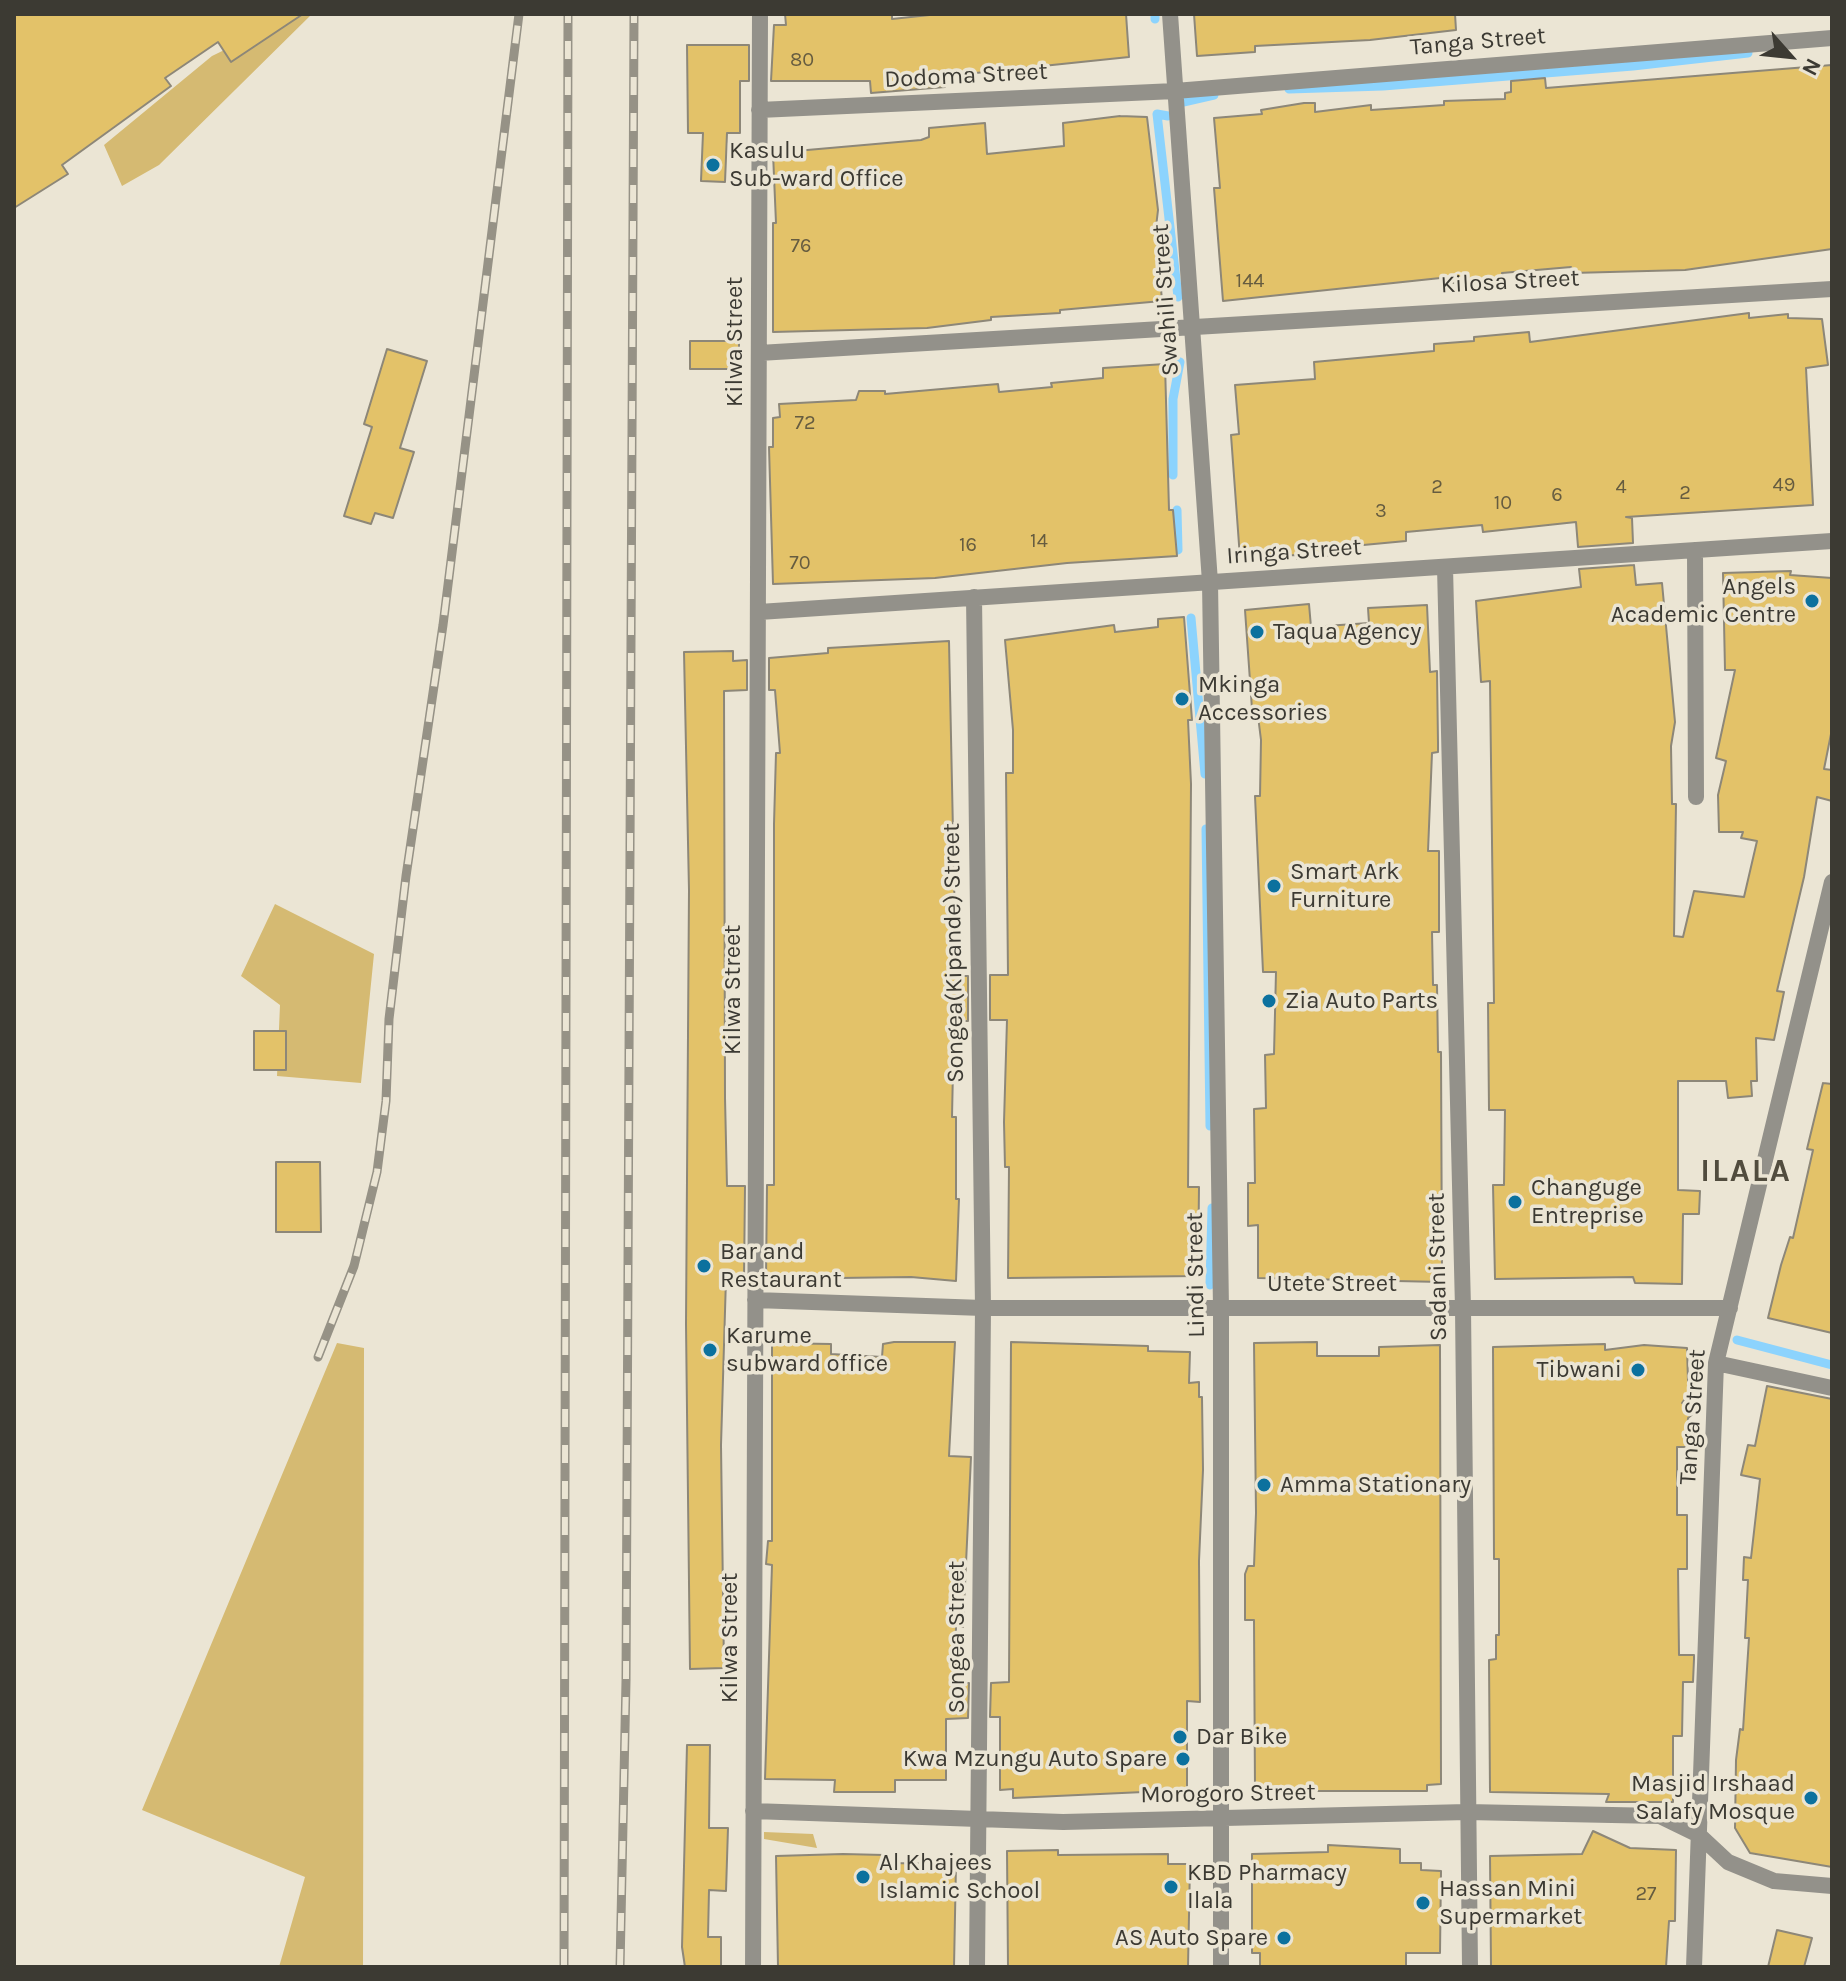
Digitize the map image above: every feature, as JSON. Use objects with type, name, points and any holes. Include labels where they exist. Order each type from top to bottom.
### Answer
[{"type":"street","name":"Kilwa Street","points":[[753,1967],[760,14]]},
{"type":"street","name":"Swahili Street","points":[[1170,14],[1210,582]]},
{"type":"street","name":"Tanga Street","points":[[1175,91],[1832,38]]},
{"type":"street","name":"Dodoma Street","points":[[759,110],[1175,91]]},
{"type":"street","name":"Kilosa Street","points":[[759,353],[1192,324],[1832,289]]},
{"type":"street","name":"Iringa Street","points":[[759,612],[1832,541]]},
{"type":"street","points":[[1695,550],[1696,797]]},
{"type":"street","name":"Sadani Street","points":[[1445,567],[1463,1308],[1470,1967]]},
{"type":"street","name":"Lindi Street","points":[[1210,582],[1221,1308],[1221,1967]]},
{"type":"street","name":"Songea(Kipande) Street","points":[[974,597],[983,1308]]},
{"type":"street","name":"Tanga Street","points":[[1694,1967],[1716,1363],[1832,882]]},
{"type":"street","name":"Utete Street","points":[[755,1300],[983,1308],[1730,1308]]},
{"type":"street","name":"Songea Street","points":[[977,1967],[983,1308]]},
{"type":"street","points":[[1716,1363],[1832,1388]]},
{"type":"street","name":"Morogoro Street","points":[[753,1811],[979,1821],[1467,1812],[1660,1816],[1699,1835],[1728,1862],[1774,1881],[1832,1886]]},
{"type":"shaded area","points":[[298,14],[312,14],[159,165],[122,186],[104,145],[212,56]]},
{"type":"shaded area","points":[[275,904],[374,954],[361,1083],[277,1076],[280,1005],[241,976]]},
{"type":"shaded area","points":[[337,1343],[364,1348],[363,1967],[279,1967],[305,1877],[142,1810]]},
{"type":"shaded area","points":[[764,1832],[813,1834],[817,1848],[764,1839]]},
{"type":"building","points":[[14,14],[303,14],[231,62],[218,42],[165,78],[171,86],[62,165],[68,174],[14,208]]},
{"type":"building","points":[[785,14],[892,14],[892,19],[939,14],[1126,14],[1129,57],[966,74],[966,77],[944,79],[945,87],[871,93],[870,81],[771,81],[774,25],[786,25]]},
{"type":"building","points":[[1194,14],[1455,14],[1456,30],[1370,40],[1255,46],[1255,52],[1197,56]]},
{"type":"building","points":[[687,45],[749,45],[749,81],[740,81],[740,133],[727,133],[725,182],[701,181],[703,133],[688,133]]},
{"type":"building","points":[[1832,65],[1832,249],[1685,270],[1572,273],[1571,267],[1502,273],[1503,279],[1451,283],[1450,277],[1223,301],[1214,188],[1220,188],[1214,118],[1262,114],[1261,110],[1304,103],[1315,103],[1315,112],[1371,105],[1371,110],[1444,105],[1444,101],[1505,99],[1505,93],[1511,92],[1511,81],[1545,78],[1546,88]]},
{"type":"building","points":[[1120,116],[1147,117],[1158,210],[1156,227],[1162,301],[1060,310],[1060,313],[991,317],[991,320],[927,328],[773,332],[773,223],[776,223],[773,153],[921,140],[929,137],[929,128],[985,123],[987,154],[1064,146],[1063,123]]},
{"type":"building","points":[[1749,313],[1749,318],[1788,314],[1788,318],[1822,319],[1828,365],[1806,368],[1813,505],[1626,517],[1632,518],[1633,543],[1578,547],[1576,522],[1483,532],[1482,525],[1406,532],[1406,541],[1342,547],[1343,554],[1297,559],[1297,555],[1240,558],[1231,435],[1239,434],[1235,385],[1315,379],[1314,362],[1434,351],[1434,344],[1474,341],[1474,337],[1529,332],[1530,342]]},
{"type":"building","points":[[690,341],[739,341],[739,369],[690,369]]},
{"type":"building","points":[[387,349],[427,361],[400,448],[414,452],[393,518],[375,513],[371,524],[344,516],[372,427],[364,424]]},
{"type":"building","points":[[1165,364],[1169,510],[1173,510],[1177,556],[1067,563],[935,578],[773,584],[769,447],[773,447],[773,418],[780,417],[779,404],[856,400],[859,391],[885,391],[885,394],[998,384],[999,392],[1052,387],[1051,383],[1103,378],[1103,368]]},
{"type":"building","points":[[1634,565],[1636,585],[1662,583],[1675,722],[1671,746],[1672,804],[1676,804],[1674,936],[1683,937],[1694,891],[1744,897],[1757,841],[1741,838],[1743,832],[1719,832],[1718,795],[1726,761],[1716,758],[1735,670],[1725,670],[1723,573],[1791,571],[1790,575],[1832,578],[1832,729],[1824,769],[1832,770],[1832,801],[1817,797],[1804,877],[1777,991],[1784,992],[1774,1040],[1756,1038],[1757,1081],[1751,1081],[1752,1096],[1728,1098],[1726,1081],[1678,1081],[1678,1190],[1700,1191],[1699,1214],[1683,1214],[1682,1284],[1635,1283],[1633,1277],[1495,1279],[1493,1185],[1504,1185],[1505,1110],[1489,1110],[1488,1003],[1494,1003],[1490,681],[1481,682],[1476,601],[1581,587],[1579,569]]},
{"type":"building","points":[[1309,604],[1311,627],[1369,623],[1368,608],[1427,605],[1430,672],[1437,671],[1438,752],[1432,753],[1428,851],[1439,851],[1439,932],[1432,932],[1438,1052],[1441,1052],[1442,1282],[1258,1278],[1258,1225],[1248,1226],[1248,1183],[1255,1183],[1254,1109],[1266,1108],[1265,1055],[1274,1054],[1276,972],[1263,972],[1255,796],[1260,796],[1261,740],[1257,708],[1252,709],[1245,610]]},
{"type":"building","points":[[1184,617],[1192,720],[1188,720],[1191,784],[1188,1187],[1199,1187],[1198,1276],[1008,1278],[1009,1167],[1005,1167],[1004,1122],[1007,1020],[990,1020],[990,975],[1008,975],[1006,773],[1013,773],[1013,730],[1005,640],[1114,625],[1115,632],[1158,627],[1158,619]]},
{"type":"building","points":[[949,641],[956,976],[968,976],[968,1021],[954,1021],[952,1117],[956,1117],[956,1199],[959,1199],[956,1281],[911,1277],[766,1279],[767,1185],[774,1185],[774,824],[776,753],[780,753],[775,690],[769,690],[769,658],[828,653],[828,648]]},
{"type":"building","points":[[733,651],[733,661],[747,660],[747,690],[724,691],[725,1098],[727,1186],[745,1186],[744,1278],[726,1278],[721,1445],[724,1668],[690,1669],[686,1324],[689,890],[684,652]]},
{"type":"building","points":[[254,1031],[286,1031],[286,1070],[254,1070]]},
{"type":"building","points":[[1823,1083],[1832,1084],[1832,1333],[1768,1318],[1781,1265],[1790,1237],[1793,1238],[1813,1150],[1807,1149]]},
{"type":"building","points":[[276,1162],[320,1162],[321,1232],[276,1232]]},
{"type":"building","points":[[955,1342],[949,1456],[971,1457],[963,1627],[956,1626],[955,1683],[969,1683],[968,1718],[946,1719],[946,1780],[895,1780],[895,1792],[834,1792],[835,1780],[765,1779],[772,1565],[766,1564],[768,1541],[772,1541],[772,1343],[831,1344],[831,1354],[882,1357],[883,1344]]},
{"type":"building","points":[[1011,1342],[1148,1346],[1148,1351],[1190,1352],[1189,1383],[1199,1382],[1199,1397],[1202,1397],[1203,1470],[1199,1561],[1200,1702],[1187,1701],[1187,1790],[1013,1798],[1013,1789],[1000,1790],[1000,1717],[990,1717],[991,1683],[1009,1682]]},
{"type":"building","points":[[1317,1342],[1317,1356],[1379,1356],[1379,1347],[1440,1345],[1441,1784],[1427,1785],[1427,1791],[1255,1791],[1254,1620],[1245,1620],[1245,1574],[1248,1566],[1254,1566],[1256,1513],[1254,1343]]},
{"type":"building","points":[[1605,1344],[1605,1350],[1644,1345],[1687,1348],[1688,1381],[1693,1387],[1682,1403],[1694,1413],[1688,1418],[1687,1447],[1677,1447],[1677,1515],[1687,1515],[1687,1569],[1678,1569],[1679,1655],[1694,1655],[1693,1682],[1683,1682],[1682,1736],[1673,1736],[1673,1802],[1606,1802],[1609,1794],[1490,1792],[1489,1660],[1496,1659],[1496,1635],[1499,1635],[1499,1559],[1494,1559],[1493,1347]]},
{"type":"building","points":[[1767,1386],[1832,1399],[1832,1867],[1750,1853],[1735,1828],[1736,1760],[1740,1729],[1743,1730],[1749,1638],[1745,1638],[1748,1580],[1743,1580],[1744,1557],[1751,1558],[1760,1479],[1741,1475],[1748,1445],[1755,1446]]},
{"type":"building","points":[[687,1745],[710,1745],[709,1828],[728,1828],[726,1891],[709,1890],[708,1937],[721,1937],[721,1967],[685,1967],[682,1947]]},
{"type":"building","points":[[1593,1831],[1630,1848],[1676,1850],[1675,1921],[1669,1921],[1666,1967],[1491,1967],[1490,1856],[1582,1854]]},
{"type":"building","points":[[1328,1845],[1400,1849],[1400,1863],[1421,1863],[1421,1870],[1441,1871],[1440,1953],[1406,1953],[1406,1967],[1260,1967],[1260,1953],[1252,1953],[1252,1854],[1328,1852]]},
{"type":"building","points":[[1058,1850],[1058,1855],[1168,1854],[1168,1864],[1190,1864],[1188,1967],[1008,1967],[1007,1851]]},
{"type":"building","points":[[884,1855],[884,1863],[956,1864],[954,1967],[778,1967],[776,1856]]},
{"type":"building","points":[[1777,1930],[1812,1938],[1804,1967],[1768,1967]]},
{"type":"waterway","points":[[1155,14],[1155,19]]},
{"type":"waterway","points":[[1289,89],[1383,86],[1633,66],[1748,53]]},
{"type":"waterway","points":[[1179,103],[1214,95]]},
{"type":"waterway","points":[[1168,116],[1157,114],[1178,297]]},
{"type":"waterway","points":[[1173,475],[1173,399],[1180,362]]},
{"type":"waterway","points":[[1177,510],[1178,550]]},
{"type":"waterway","points":[[1191,618],[1205,774]]},
{"type":"waterway","points":[[1206,829],[1210,1126]]},
{"type":"waterway","points":[[1210,1285],[1212,1208]]},
{"type":"waterway","points":[[1737,1340],[1832,1365]]},
{"type":"railway","points":[[318,1357],[354,1266],[377,1172],[386,1101],[389,1019],[406,876],[443,625],[519,14]]},
{"type":"railway","points":[[564,1967],[568,14]]},
{"type":"railway","points":[[620,1967],[626,1681],[634,14]]},
{"type":"place","name":"Kasulu Sub-ward Office","points":[[713,165]]},
{"type":"place","name":"Angels Academic Centre","points":[[1812,601]]},
{"type":"place","name":"Taqua Agency","points":[[1257,632]]},
{"type":"place","name":"Mkinga Accessories","points":[[1182,699]]},
{"type":"place","name":"Smart Ark Furniture","points":[[1274,886]]},
{"type":"place","name":"Zia Auto Parts","points":[[1269,1001]]},
{"type":"place","name":"Changuge Entreprise","points":[[1515,1202]]},
{"type":"place","name":"Bar and Restaurant","points":[[704,1266]]},
{"type":"place","name":"Karume subward office","points":[[710,1350]]},
{"type":"place","name":"Tibwani","points":[[1638,1370]]},
{"type":"place","name":"Amma Stationary","points":[[1264,1485]]},
{"type":"place","name":"Dar Bike","points":[[1180,1737]]},
{"type":"place","name":"Kwa Mzungu Auto Spare","points":[[1183,1759]]},
{"type":"place","name":"Masjid Irshaad Salafy Mosque","points":[[1811,1798]]},
{"type":"place","name":"Al Khajees Islamic School","points":[[863,1877]]},
{"type":"place","name":"KBD Pharmacy Ilala","points":[[1171,1887]]},
{"type":"place","name":"Hassan Mini Supermarket","points":[[1423,1903]]},
{"type":"place","name":"AS Auto Spare","points":[[1284,1938]]},
{"type":"district","name":"ILALA","points":[[1746,1172]]}]
